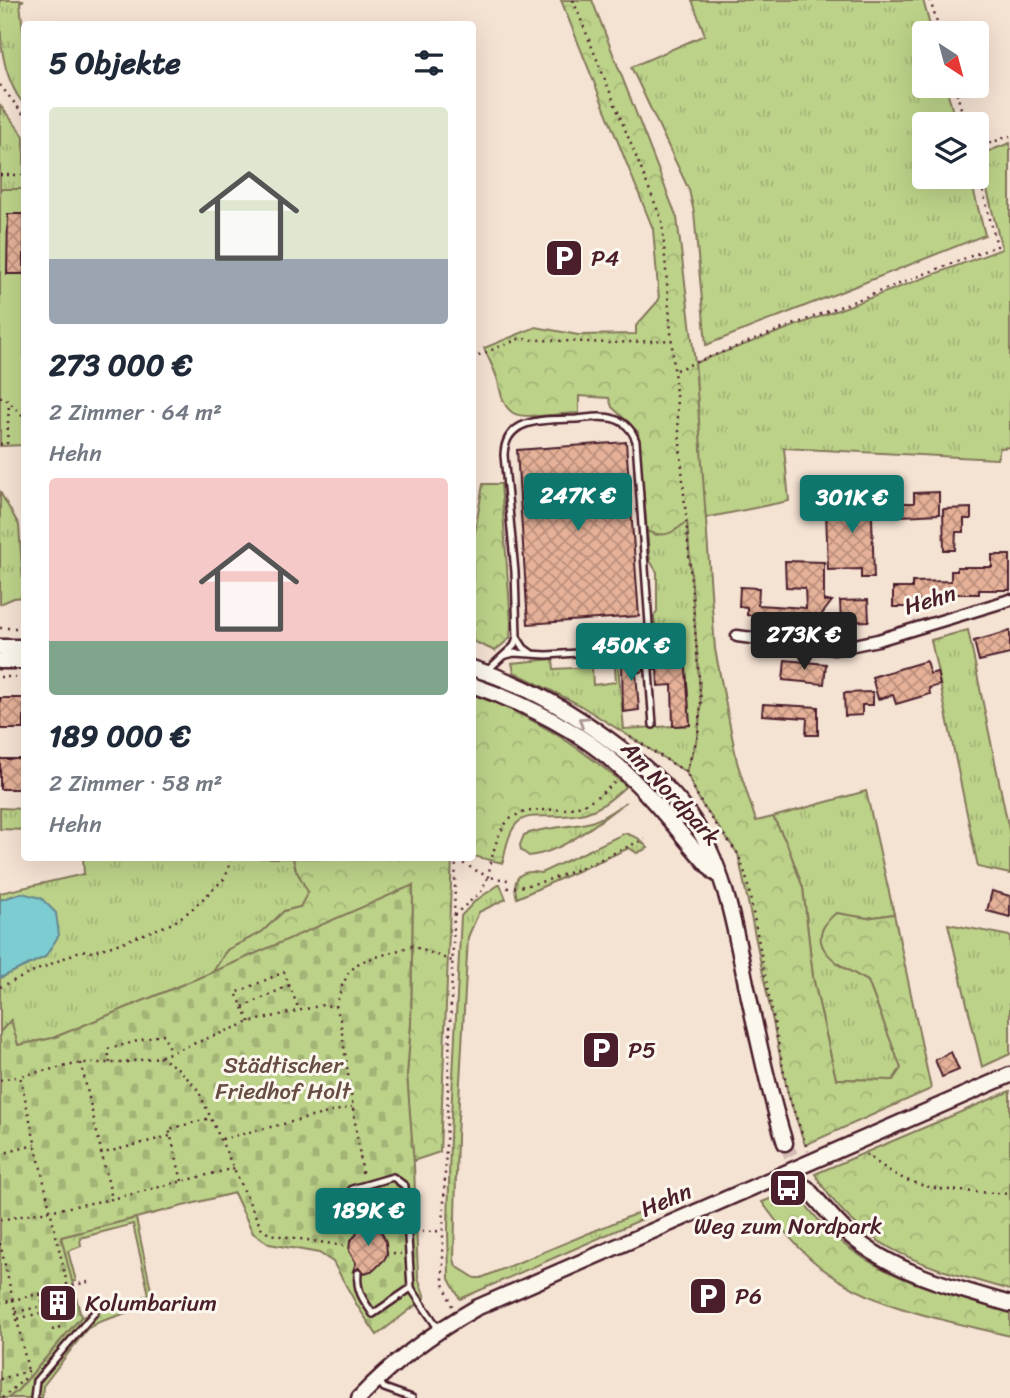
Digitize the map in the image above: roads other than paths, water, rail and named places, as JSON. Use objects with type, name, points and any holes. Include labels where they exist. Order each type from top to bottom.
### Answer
[{"type":"street","name":"Hehn","points":[[737,636],[835,649],[878,640],[1010,600]]},
{"type":"street","points":[[0,647],[21,648]]},
{"type":"street","points":[[0,661],[21,661]]},
{"type":"street","name":"Am Nordpark","points":[[479,670],[556,703],[636,759],[657,777],[689,815],[710,849],[731,909],[770,1097],[786,1143]]},
{"type":"street","name":"Am Nordpark","points":[[476,687],[549,718],[591,743],[624,771],[720,880]]},
{"type":"street","name":"Hehn","points":[[359,1398],[377,1379],[458,1318],[517,1289],[1010,1075]]},
{"type":"street","points":[[807,1188],[851,1236],[889,1261],[936,1282],[1010,1304]]},
{"type":"lane","points":[[479,670],[503,656],[514,646],[517,637],[504,448],[511,434],[526,423],[536,420],[606,417],[615,419],[628,427],[636,441],[649,624],[638,641],[623,650],[514,653],[503,656]]},
{"type":"lane","points":[[517,637],[524,648],[534,654]]},
{"type":"lane","points":[[638,641],[648,658],[653,725]]},
{"type":"lane","points":[[367,1213],[353,1205],[349,1194],[352,1189],[394,1177],[402,1182],[407,1195],[411,1288],[440,1331]]},
{"type":"lane","points":[[358,1273],[356,1283],[360,1297],[373,1314],[411,1288]]},
{"type":"lane","points":[[34,1398],[33,1388],[36,1381],[95,1312]]},
{"type":"lane","points":[[377,1379],[384,1388],[412,1398]]},
{"type":"water","points":[[22,893],[41,898],[56,913],[59,935],[45,957],[0,978],[0,900]]},
{"type":"tunnel","points":[[785,1143],[807,1188]]},
{"type":"place","name":"P4","points":[[564,258]]},
{"type":"place","name":"P5","points":[[601,1050]]},
{"type":"place","name":"Weg zum Nordpark","points":[[788,1188]]},
{"type":"place","name":"P6","points":[[708,1296]]},
{"type":"place","name":"Kolumbarium","points":[[58,1303]]},
{"type":"park label","name":"Städtischer Friedhof Holt","points":[[283,1078]]}]
